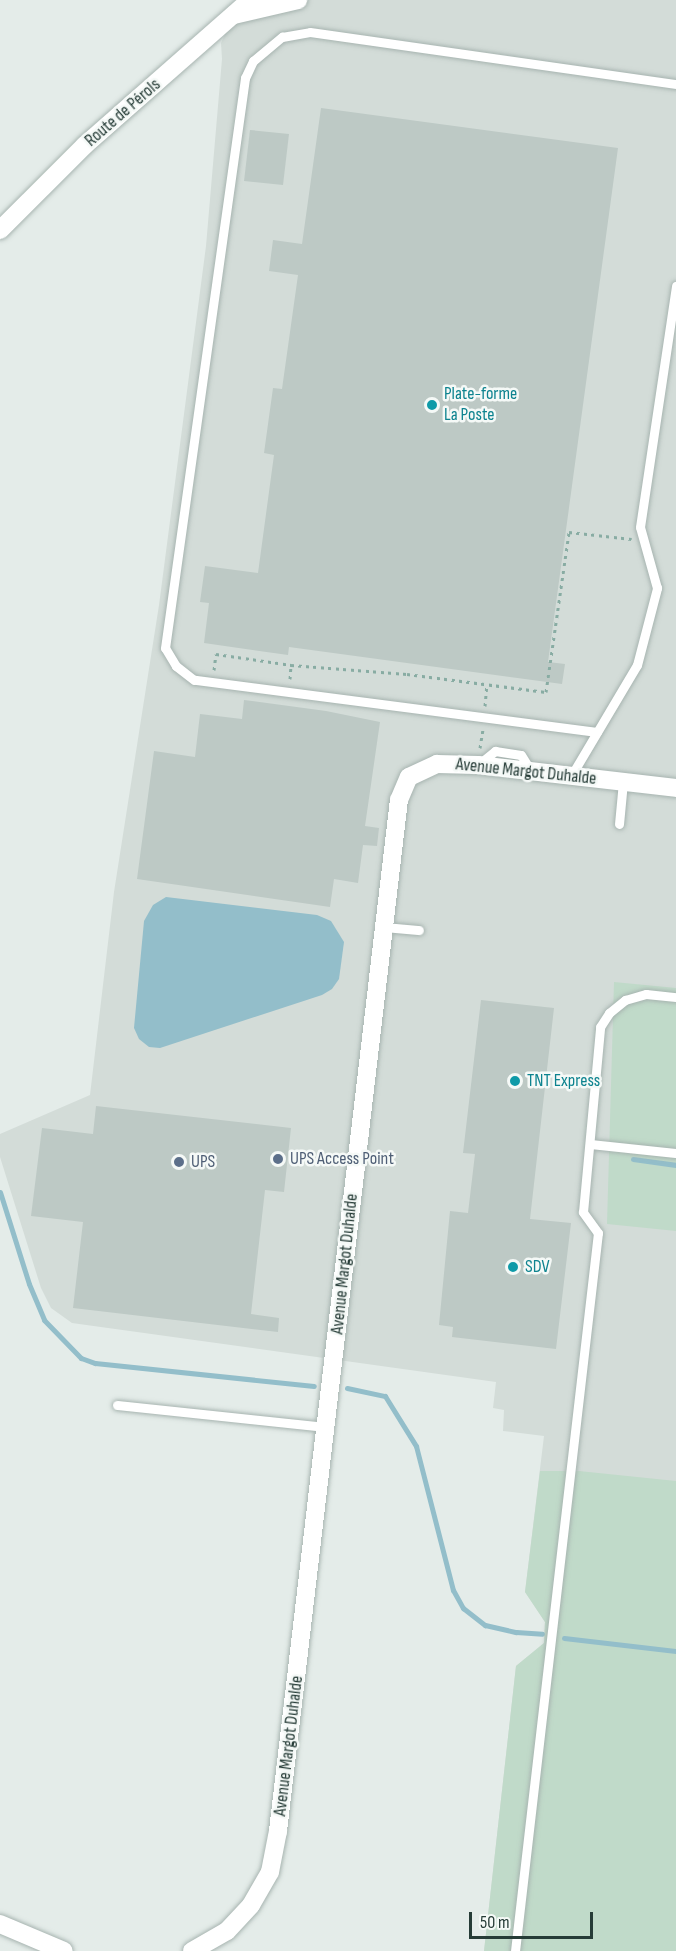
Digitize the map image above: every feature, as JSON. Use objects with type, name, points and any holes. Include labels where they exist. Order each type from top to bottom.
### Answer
[{"type":"street","name":"Route de Pérols","points":[[0,230],[86,145],[250,0]]},
{"type":"street","points":[[234,15],[298,0]]},
{"type":"street","name":"Avenue Margot Duhalde","points":[[192,1951],[227,1931],[251,1905],[270,1872],[278,1831],[399,800],[409,777],[437,764],[478,765],[676,787]]},
{"type":"street","points":[[0,1924],[64,1951]]},
{"type":"lane","points":[[597,732],[194,680],[176,666],[165,648],[245,78],[253,61],[282,37],[310,32],[676,84]]},
{"type":"lane","points":[[571,776],[637,664],[657,588],[640,527],[676,286]]},
{"type":"lane","points":[[619,824],[623,782]]},
{"type":"lane","points":[[383,927],[419,930]]},
{"type":"lane","points":[[515,1951],[598,1233],[583,1212],[600,1027],[609,1013],[625,1000],[646,993],[676,997]]},
{"type":"lane","points":[[590,1144],[676,1153]]},
{"type":"lane","points":[[117,1405],[326,1427]]},
{"type":"path","points":[[212,683],[216,654],[291,665],[408,674],[546,692],[569,532],[644,541]]},
{"type":"shaded area","points":[[307,0],[676,0],[676,1951],[484,1951],[516,1666],[544,1643],[545,1622],[525,1592],[544,1436],[503,1431],[504,1410],[493,1408],[496,1382],[72,1323],[51,1308],[41,1288],[0,1157],[0,1134],[90,1095],[114,892],[159,605],[206,246],[222,59],[221,43],[234,15]]},
{"type":"green space","points":[[614,982],[676,988],[676,1231],[607,1224]]},
{"type":"green space","points":[[540,1471],[579,1471],[676,1481],[676,1951],[484,1951],[516,1666],[544,1643],[545,1622],[525,1592]]},
{"type":"water","points":[[166,897],[317,915],[331,921],[344,942],[339,979],[332,989],[322,995],[160,1048],[149,1047],[139,1039],[134,1028],[144,921],[153,905]]},
{"type":"building","name":"Plate-forme La Poste","points":[[321,108],[618,148],[548,662],[565,664],[562,684],[289,647],[288,655],[204,643],[209,603],[200,602],[205,566],[258,573],[274,455],[264,453],[273,388],[282,389],[298,275],[269,271],[273,240],[302,244]]},
{"type":"building","points":[[250,130],[289,134],[283,185],[244,181]]},
{"type":"building","points":[[244,700],[326,711],[380,722],[365,826],[379,828],[377,846],[363,845],[358,883],[334,879],[330,907],[137,879],[154,751],[195,757],[200,714],[242,719]]},
{"type":"building","points":[[481,1000],[554,1008],[530,1219],[571,1223],[556,1349],[452,1337],[453,1327],[439,1325],[450,1211],[468,1213],[475,1154],[463,1153]]},
{"type":"building","points":[[96,1106],[291,1128],[284,1192],[265,1190],[251,1314],[279,1318],[278,1332],[73,1308],[83,1222],[31,1216],[42,1128],[93,1134]]},
{"type":"waterway","points":[[633,1159],[676,1165]]},
{"type":"waterway","points":[[0,1192],[29,1284],[44,1320],[81,1358],[95,1363],[314,1386]]},
{"type":"waterway","points":[[347,1388],[385,1396],[416,1446],[453,1590],[463,1608],[485,1625],[516,1632],[542,1634]]},
{"type":"waterway","points":[[564,1638],[676,1651]]},
{"type":"place","name":"Plate-forme La Poste","points":[[432,405]]},
{"type":"place","name":"TNT Express","points":[[515,1081]]},
{"type":"place","name":"UPS Access Point","points":[[278,1159]]},
{"type":"place","name":"UPS","points":[[179,1162]]},
{"type":"place","name":"SDV","points":[[513,1267]]}]
